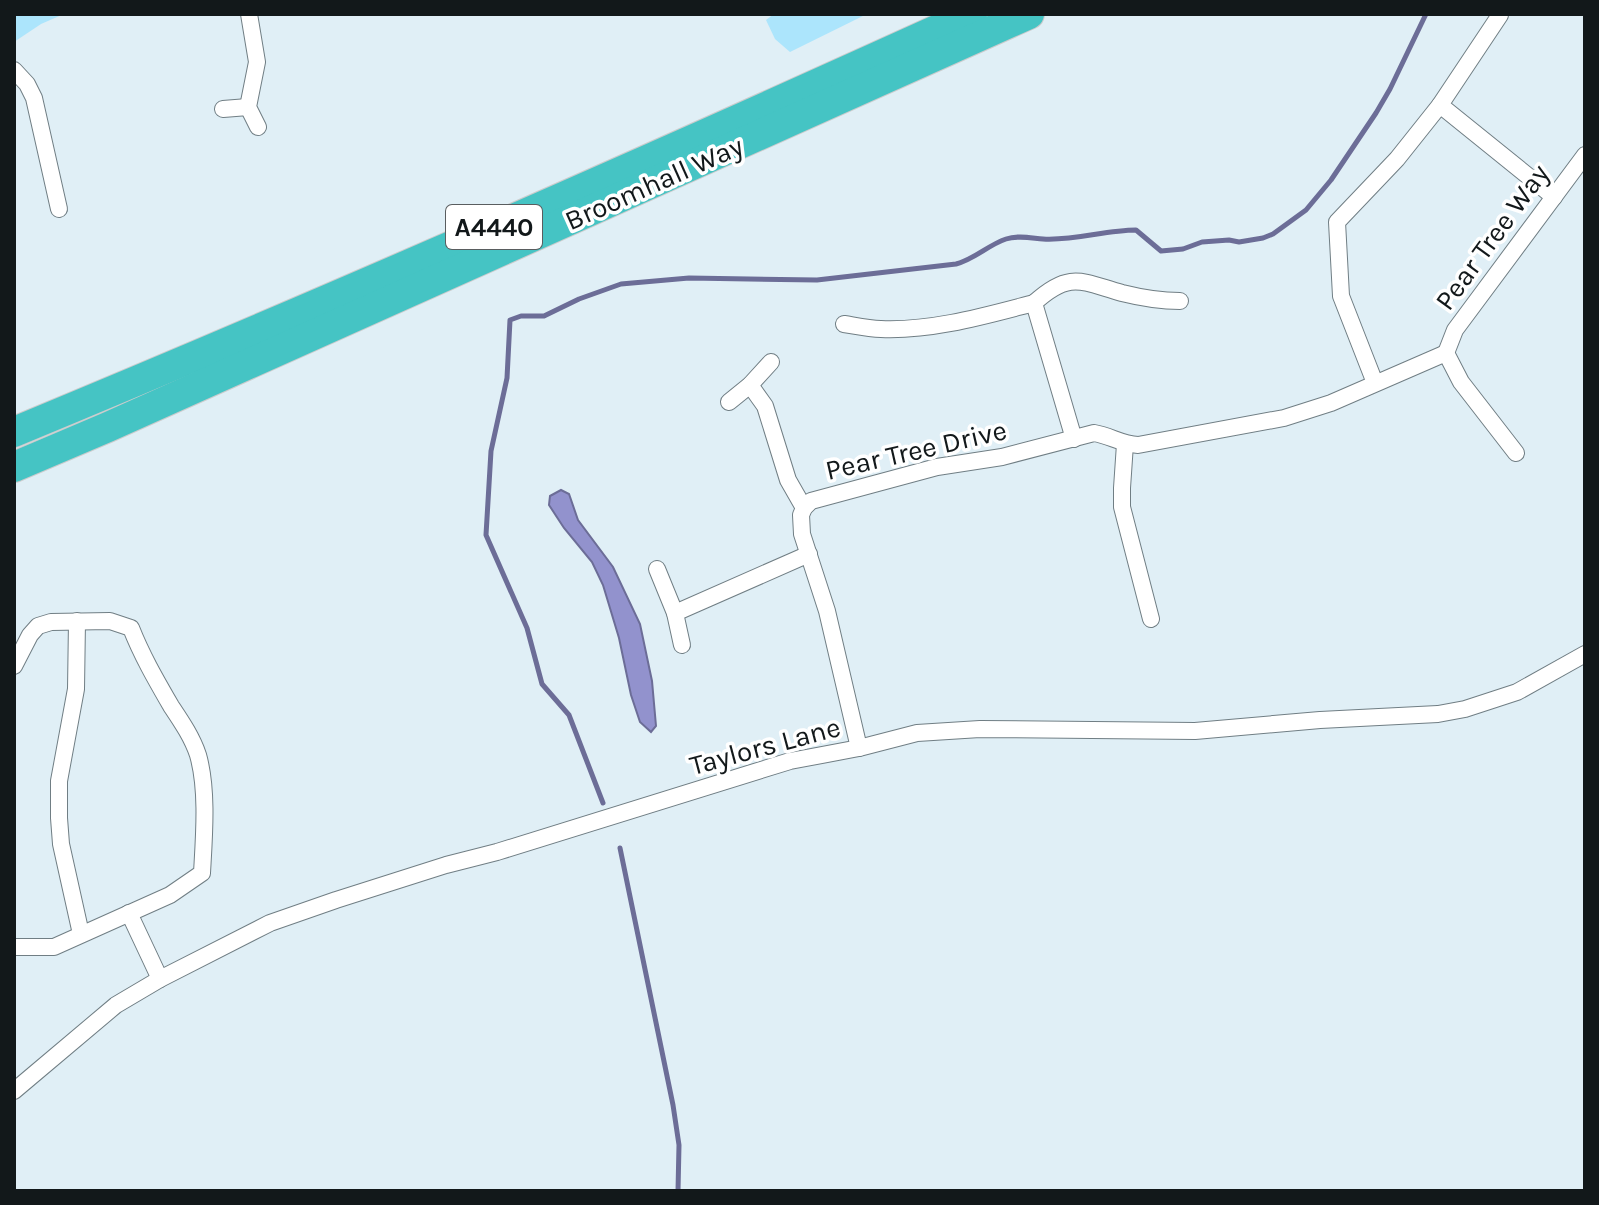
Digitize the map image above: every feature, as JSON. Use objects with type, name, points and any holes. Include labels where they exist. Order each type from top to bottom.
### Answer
[{"type":"highway","name":"Broomhall Way","points":[[14,432],[538,208],[972,14]]},
{"type":"highway","name":"Broomhall Way","points":[[14,467],[1029,14]]},
{"type":"street","points":[[249,14],[257,62],[248,107],[258,127]]},
{"type":"street","points":[[1375,383],[1341,296],[1337,222],[1397,159],[1440,105],[1500,15]]},
{"type":"street","points":[[14,70],[27,84],[34,98],[59,209]]},
{"type":"street","points":[[1440,105],[1554,197]]},
{"type":"street","points":[[223,109],[248,107]]},
{"type":"street","name":"Pear Tree Way","points":[[1446,353],[1455,330],[1585,155]]},
{"type":"street","points":[[844,324],[881,329],[930,326],[1034,303],[1048,290],[1067,282],[1087,281],[1157,301],[1180,301]]},
{"type":"street","points":[[1034,303],[1074,439]]},
{"type":"street","points":[[1446,353],[1461,382],[1516,453]]},
{"type":"street","name":"Pear Tree Drive","points":[[859,748],[827,611],[802,534],[801,515],[811,501],[937,467],[1002,457],[1094,433],[1125,444],[1138,445],[1284,418],[1331,403],[1446,353]]},
{"type":"street","points":[[729,402],[771,362]]},
{"type":"street","points":[[750,385],[765,406],[788,480],[804,508]]},
{"type":"street","points":[[1125,444],[1122,507],[1151,619]]},
{"type":"street","points":[[675,613],[809,554]]},
{"type":"street","points":[[657,569],[675,613],[682,645]]},
{"type":"street","points":[[77,621],[76,689],[59,781],[59,818],[61,844],[81,934]]},
{"type":"street","points":[[14,666],[38,626],[51,622],[110,621],[131,628],[143,658],[188,733],[197,755],[203,785],[204,846],[202,873],[170,895],[54,947],[14,947]]},
{"type":"street","name":"Taylors Lane","points":[[14,1091],[116,1005],[270,923],[446,865],[790,761],[917,733],[980,729],[1195,731],[1438,714],[1465,709],[1517,692],[1585,654]]},
{"type":"street","points":[[129,913],[160,979]]},
{"type":"shaded area","points":[[14,14],[64,14],[41,24],[14,42]]},
{"type":"shaded area","points":[[774,14],[867,14],[790,52],[775,39],[766,20]]},
{"type":"shaded area","points":[[561,490],[569,494],[578,520],[613,567],[640,624],[652,681],[656,726],[651,732],[640,722],[631,695],[619,638],[603,585],[592,562],[549,505],[550,496]]},
{"type":"waterway","points":[[603,803],[569,715],[542,684],[527,628],[486,535],[491,451],[507,378],[510,320],[521,316],[544,316],[621,284],[689,278],[817,280],[956,264],[1015,237],[1055,239],[1136,230],[1161,251],[1183,249],[1202,242],[1239,242],[1263,238],[1306,210],[1331,180],[1390,89],[1426,14]]},
{"type":"waterway","points":[[620,848],[673,1105],[679,1145],[678,1191]]}]
